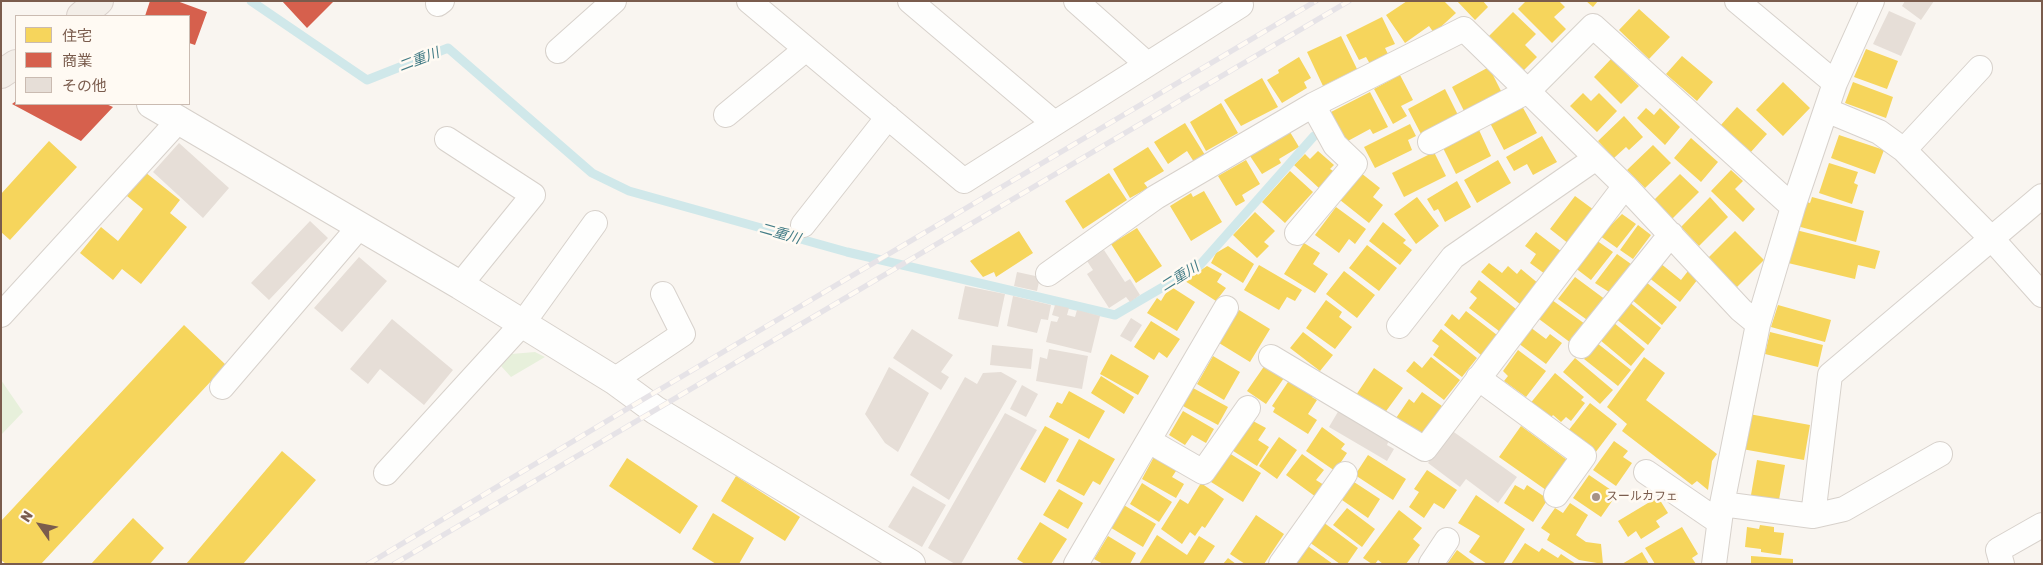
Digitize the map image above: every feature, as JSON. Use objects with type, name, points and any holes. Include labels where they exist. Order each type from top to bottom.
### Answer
[{"type":"main road","points":[[82,15],[99,1]]},
{"type":"main road","points":[[1,74],[15,65]]},
{"type":"street","points":[[558,51],[614,1]]},
{"type":"street","points":[[749,1],[964,180],[1241,5],[1238,1]]},
{"type":"street","points":[[910,1],[1054,123]]},
{"type":"street","points":[[1076,1],[1147,64]]},
{"type":"street","points":[[1722,1],[1726,6],[1732,1]]},
{"type":"street","points":[[1737,1],[1835,83]]},
{"type":"street","points":[[1714,564],[1720,513],[1758,324],[1793,207],[1835,83],[1872,1]]},
{"type":"street","points":[[1430,142],[1528,91],[1593,26],[1793,207]]},
{"type":"street","points":[[1048,274],[1156,197],[1313,105],[1464,29],[1625,186],[1741,310],[1758,324]]},
{"type":"street","points":[[726,115],[806,49]]},
{"type":"street","points":[[1904,150],[1980,68]]},
{"type":"street","points":[[153,105],[523,323],[614,380],[655,410],[911,564]]},
{"type":"street","points":[[1297,233],[1355,164],[1335,145],[1313,105]]},
{"type":"street","points":[[1826,110],[1879,132],[1904,150],[1992,239],[2042,295]]},
{"type":"street","points":[[803,224],[888,117]]},
{"type":"street","points":[[1,315],[180,120]]},
{"type":"street","points":[[447,139],[533,195],[460,285]]},
{"type":"street","points":[[1399,326],[1453,257],[1596,158]]},
{"type":"street","points":[[1271,357],[1425,449],[1625,186]]},
{"type":"street","points":[[1813,516],[1830,375],[2042,196]]},
{"type":"street","points":[[386,473],[523,323],[595,223]]},
{"type":"street","points":[[222,387],[360,226]]},
{"type":"street","points":[[1581,346],[1671,234]]},
{"type":"street","points":[[614,380],[683,334],[663,294]]},
{"type":"street","points":[[1076,564],[1226,308]]},
{"type":"street","points":[[1478,378],[1584,456],[1556,495]]},
{"type":"street","points":[[1149,441],[1203,472],[1248,408]]},
{"type":"street","points":[[1646,472],[1720,513],[1813,516],[1844,509],[1940,454]]},
{"type":"street","points":[[1281,564],[1345,474]]},
{"type":"street","points":[[2002,564],[1998,550],[2042,525]]},
{"type":"street","points":[[1431,564],[1447,540]]},
{"type":"green space","points":[[535,352],[545,357],[511,377],[501,366],[511,354]]},
{"type":"green space","points":[[1,380],[23,412],[1,435]]},
{"type":"building: 住宅","points":[[1407,1],[1444,1],[1456,13],[1434,33],[1429,26],[1405,43],[1386,15]]},
{"type":"building: 住宅","points":[[1457,1],[1483,1],[1488,7],[1475,20]]},
{"type":"building: 住宅","points":[[1526,1],[1559,1],[1565,7],[1554,17],[1566,29],[1552,43],[1518,9]]},
{"type":"building: 住宅","points":[[1586,1],[1598,1],[1593,7]]},
{"type":"building: 住宅","points":[[1639,9],[1670,37],[1649,59],[1619,30]]},
{"type":"building: 住宅","points":[[1513,12],[1536,34],[1525,45],[1537,57],[1523,71],[1489,36]]},
{"type":"building: 住宅","points":[[1382,17],[1395,44],[1385,48],[1388,54],[1370,64],[1366,57],[1359,60],[1346,35]]},
{"type":"building: 住宅","points":[[1341,36],[1357,69],[1323,86],[1307,52]]},
{"type":"building: 住宅","points":[[1866,49],[1898,61],[1887,89],[1854,77]]},
{"type":"building: 住宅","points":[[1682,56],[1713,82],[1697,101],[1666,74]]},
{"type":"building: 住宅","points":[[1299,57],[1311,78],[1304,82],[1307,88],[1282,103],[1267,80],[1279,73],[1278,70]]},
{"type":"building: 住宅","points":[[1611,59],[1639,86],[1621,104],[1594,77]]},
{"type":"building: 住宅","points":[[1489,67],[1501,91],[1464,111],[1452,87]]},
{"type":"building: 住宅","points":[[1400,75],[1413,100],[1401,106],[1407,116],[1393,124],[1374,89]]},
{"type":"building: 住宅","points":[[1262,78],[1278,107],[1241,126],[1224,100]]},
{"type":"building: 住宅","points":[[1783,82],[1810,108],[1783,136],[1756,110]]},
{"type":"building: 住宅","points":[[1853,82],[1893,97],[1886,118],[1845,103]]},
{"type":"building: 住宅","points":[[1445,89],[1458,115],[1421,134],[1408,109]]},
{"type":"building: 住宅","points":[[1370,92],[1388,127],[1373,134],[1370,129],[1346,142],[1331,112]]},
{"type":"building: 住宅","points":[[1583,93],[1591,101],[1599,93],[1617,111],[1597,132],[1570,106]]},
{"type":"building: 住宅","points":[[1221,103],[1238,133],[1206,151],[1190,122]]},
{"type":"building: 住宅","points":[[1522,106],[1537,133],[1504,150],[1490,123]]},
{"type":"building: 住宅","points":[[1737,107],[1767,134],[1750,153],[1720,126]]},
{"type":"building: 住宅","points":[[1646,108],[1654,115],[1660,108],[1680,127],[1665,145],[1637,118]]},
{"type":"building: 住宅","points":[[1624,116],[1643,137],[1629,150],[1626,147],[1614,158],[1598,141]]},
{"type":"building: 住宅","points":[[1185,123],[1205,155],[1194,162],[1187,151],[1168,164],[1154,142]]},
{"type":"building: 住宅","points":[[1410,124],[1416,136],[1408,140],[1412,150],[1375,168],[1364,147]]},
{"type":"building: 住宅","points":[[1479,130],[1491,156],[1456,174],[1443,148]]},
{"type":"building: 住宅","points":[[1290,132],[1299,147],[1279,159],[1281,163],[1262,174],[1250,156]]},
{"type":"building: 住宅","points":[[1839,135],[1884,150],[1875,174],[1831,158]]},
{"type":"building: 住宅","points":[[1542,136],[1557,162],[1533,175],[1527,164],[1514,171],[1506,157]]},
{"type":"building: 住宅","points":[[1691,138],[1718,162],[1701,182],[1674,158]]},
{"type":"building: 住宅","points":[[49,141],[77,167],[10,240],[1,232],[1,194]]},
{"type":"building: 住宅","points":[[1653,145],[1671,163],[1645,188],[1627,170]]},
{"type":"building: 住宅","points":[[1148,147],[1164,171],[1144,183],[1148,188],[1130,198],[1113,169]]},
{"type":"building: 住宅","points":[[1318,151],[1334,165],[1330,169],[1335,172],[1320,189],[1294,165],[1305,154],[1310,159]]},
{"type":"building: 住宅","points":[[1434,152],[1446,176],[1404,197],[1392,173]]},
{"type":"building: 住宅","points":[[1246,160],[1260,184],[1242,195],[1245,201],[1236,206],[1218,176]]},
{"type":"building: 住宅","points":[[1498,160],[1511,183],[1477,203],[1464,180]]},
{"type":"building: 住宅","points":[[1829,163],[1858,172],[1854,183],[1858,185],[1852,204],[1819,193]]},
{"type":"building: 住宅","points":[[1731,170],[1743,181],[1735,189],[1755,209],[1743,222],[1711,191]]},
{"type":"building: 住宅","points":[[1290,171],[1313,192],[1285,223],[1262,202]]},
{"type":"building: 住宅","points":[[145,172],[180,200],[170,213],[187,227],[141,284],[122,269],[113,280],[80,253],[101,227],[118,241],[143,209],[127,196]]},
{"type":"building: 住宅","points":[[1109,173],[1127,200],[1083,229],[1065,201]]},
{"type":"building: 住宅","points":[[1361,173],[1380,188],[1373,197],[1383,205],[1369,223],[1340,200]]},
{"type":"building: 住宅","points":[[1680,174],[1699,192],[1672,219],[1654,200]]},
{"type":"building: 住宅","points":[[1457,181],[1471,207],[1445,222],[1438,209],[1434,211],[1427,199]]},
{"type":"building: 住宅","points":[[1204,191],[1222,222],[1191,241],[1170,206],[1191,193],[1193,197]]},
{"type":"building: 住宅","points":[[1575,196],[1594,210],[1569,244],[1550,229]]},
{"type":"building: 住宅","points":[[1417,197],[1439,226],[1416,244],[1394,214]]},
{"type":"building: 住宅","points":[[1710,197],[1728,217],[1699,246],[1681,227]]},
{"type":"building: 住宅","points":[[1812,197],[1864,211],[1856,242],[1797,226],[1804,201],[1810,203]]},
{"type":"building: 住宅","points":[[1336,207],[1366,229],[1355,244],[1349,239],[1339,253],[1315,235]]},
{"type":"building: 住宅","points":[[1255,212],[1275,231],[1264,242],[1269,246],[1257,258],[1233,235]]},
{"type":"building: 住宅","points":[[1622,214],[1636,224],[1617,248],[1600,236]]},
{"type":"building: 住宅","points":[[1383,222],[1406,240],[1403,243],[1412,250],[1400,265],[1369,241]]},
{"type":"building: 住宅","points":[[1638,225],[1651,235],[1633,259],[1620,250]]},
{"type":"building: 住宅","points":[[1137,228],[1162,266],[1136,283],[1111,244]]},
{"type":"building: 住宅","points":[[1796,230],[1880,251],[1875,269],[1858,265],[1855,279],[1788,263]]},
{"type":"building: 住宅","points":[[1019,231],[1033,253],[996,277],[994,272],[983,277],[970,261]]},
{"type":"building: 住宅","points":[[1735,231],[1764,260],[1737,287],[1708,258]]},
{"type":"building: 住宅","points":[[1536,232],[1562,252],[1545,274],[1530,263],[1536,254],[1525,246]]},
{"type":"building: 住宅","points":[[1596,240],[1613,252],[1591,280],[1574,267]]},
{"type":"building: 住宅","points":[[1304,243],[1320,253],[1313,264],[1328,274],[1315,293],[1284,274]]},
{"type":"building: 住宅","points":[[1367,245],[1397,268],[1379,291],[1349,268]]},
{"type":"building: 住宅","points":[[1228,246],[1254,264],[1243,283],[1211,263],[1216,253]]},
{"type":"building: 住宅","points":[[1617,254],[1631,264],[1609,292],[1595,283]]},
{"type":"building: 住宅","points":[[1489,263],[1502,273],[1508,266],[1517,274],[1521,269],[1539,284],[1521,305],[1481,272]]},
{"type":"building: 住宅","points":[[1660,263],[1681,280],[1688,271],[1698,279],[1680,302],[1648,277]]},
{"type":"building: 住宅","points":[[1259,265],[1302,290],[1295,301],[1287,297],[1279,310],[1244,290]]},
{"type":"building: 住宅","points":[[1207,266],[1222,274],[1217,282],[1226,288],[1216,301],[1185,281]]},
{"type":"building: 住宅","points":[[1344,271],[1375,295],[1357,318],[1326,294]]},
{"type":"building: 住宅","points":[[1575,277],[1606,300],[1590,322],[1558,299]]},
{"type":"building: 住宅","points":[[1479,280],[1516,309],[1499,331],[1469,308],[1477,298],[1470,292]]},
{"type":"building: 住宅","points":[[1646,282],[1677,307],[1662,325],[1631,299]]},
{"type":"building: 住宅","points":[[1170,286],[1195,302],[1177,331],[1147,313],[1157,298],[1161,301]]},
{"type":"building: 住宅","points":[[1326,300],[1342,312],[1339,317],[1352,327],[1335,349],[1306,328]]},
{"type":"building: 住宅","points":[[1552,300],[1585,324],[1571,343],[1539,319]]},
{"type":"building: 住宅","points":[[1628,301],[1661,328],[1648,345],[1615,318]]},
{"type":"building: 住宅","points":[[1778,305],[1831,320],[1825,342],[1771,327]]},
{"type":"building: 住宅","points":[[1239,310],[1270,329],[1250,362],[1219,343]]},
{"type":"building: 住宅","points":[[1466,311],[1497,335],[1481,355],[1444,325],[1452,314],[1459,320]]},
{"type":"building: 住宅","points":[[1151,321],[1180,339],[1167,358],[1159,352],[1154,360],[1134,347]]},
{"type":"building: 住宅","points":[[1613,322],[1645,349],[1631,366],[1600,340]]},
{"type":"building: 住宅","points":[[184,325],[226,365],[41,564],[6,564],[1,560],[1,521]]},
{"type":"building: 住宅","points":[[1530,327],[1546,339],[1550,334],[1562,343],[1546,364],[1518,343]]},
{"type":"building: 住宅","points":[[1441,329],[1477,358],[1462,377],[1433,355],[1439,346],[1432,341]]},
{"type":"building: 住宅","points":[[1303,332],[1333,355],[1320,371],[1290,348]]},
{"type":"building: 住宅","points":[[1770,332],[1823,345],[1818,367],[1765,354]]},
{"type":"building: 住宅","points":[[1597,343],[1631,370],[1618,386],[1584,359]]},
{"type":"building: 住宅","points":[[1518,350],[1546,371],[1526,397],[1504,381],[1508,376],[1503,371]]},
{"type":"building: 住宅","points":[[1111,354],[1149,376],[1138,395],[1100,374]]},
{"type":"building: 住宅","points":[[1213,356],[1240,372],[1224,400],[1197,384]]},
{"type":"building: 住宅","points":[[1431,357],[1460,380],[1444,400],[1406,371],[1414,361],[1422,368]]},
{"type":"building: 住宅","points":[[1644,357],[1665,373],[1646,400],[1717,454],[1712,461],[1708,490],[1697,481],[1692,485],[1622,431],[1627,424],[1607,407]]},
{"type":"building: 住宅","points":[[1575,358],[1613,390],[1600,404],[1563,372]]},
{"type":"building: 住宅","points":[[1265,365],[1284,378],[1266,404],[1247,391]]},
{"type":"building: 住宅","points":[[1374,368],[1403,388],[1384,414],[1356,395]]},
{"type":"building: 住宅","points":[[1555,373],[1584,397],[1581,400],[1585,403],[1571,421],[1566,417],[1561,422],[1553,415],[1549,420],[1529,405]]},
{"type":"building: 住宅","points":[[1101,376],[1134,397],[1124,414],[1091,393]]},
{"type":"building: 住宅","points":[[1290,379],[1314,394],[1312,397],[1317,400],[1308,414],[1317,420],[1308,434],[1273,412],[1275,408],[1272,406]]},
{"type":"building: 住宅","points":[[1193,388],[1228,407],[1218,425],[1183,406]]},
{"type":"building: 住宅","points":[[1069,391],[1105,411],[1089,439],[1049,417],[1057,402],[1062,404]]},
{"type":"building: 住宅","points":[[1422,392],[1442,406],[1419,438],[1394,421],[1409,399],[1414,403]]},
{"type":"building: 住宅","points":[[1590,403],[1617,424],[1595,453],[1568,431]]},
{"type":"building: 住宅","points":[[1183,411],[1214,429],[1206,443],[1192,435],[1185,445],[1169,435]]},
{"type":"building: 住宅","points":[[1749,414],[1810,425],[1804,460],[1742,449]]},
{"type":"building: 住宅","points":[[1253,421],[1266,428],[1258,440],[1269,447],[1257,466],[1230,449],[1246,424],[1250,426]]},
{"type":"building: 住宅","points":[[1045,426],[1069,439],[1045,483],[1020,469]]},
{"type":"building: 住宅","points":[[1521,426],[1567,460],[1546,490],[1499,457]]},
{"type":"building: 住宅","points":[[1322,427],[1345,444],[1341,449],[1347,453],[1335,471],[1306,451]]},
{"type":"building: 住宅","points":[[1279,437],[1297,450],[1277,479],[1259,466]]},
{"type":"building: 住宅","points":[[1079,439],[1115,459],[1100,485],[1093,481],[1084,496],[1056,481]]},
{"type":"building: 住宅","points":[[1614,441],[1628,451],[1623,457],[1632,463],[1616,486],[1593,470]]},
{"type":"building: 住宅","points":[[282,451],[316,480],[243,564],[186,564]]},
{"type":"building: 住宅","points":[[1229,453],[1261,473],[1243,502],[1211,482]]},
{"type":"building: 住宅","points":[[1302,454],[1324,470],[1316,480],[1324,485],[1316,497],[1286,475]]},
{"type":"building: 住宅","points":[[1155,455],[1178,468],[1172,477],[1184,484],[1176,498],[1142,479]]},
{"type":"building: 住宅","points":[[1368,455],[1406,479],[1393,500],[1355,475]]},
{"type":"building: 住宅","points":[[627,458],[698,506],[680,534],[609,486]]},
{"type":"building: 住宅","points":[[1757,460],[1785,465],[1779,500],[1751,495]]},
{"type":"building: 住宅","points":[[1427,470],[1457,490],[1444,509],[1434,503],[1424,518],[1409,507],[1419,492],[1414,489]]},
{"type":"building: 住宅","points":[[1589,475],[1617,494],[1601,517],[1573,498]]},
{"type":"building: 住宅","points":[[736,476],[800,517],[785,541],[721,501]]},
{"type":"building: 住宅","points":[[1354,482],[1380,499],[1368,518],[1342,500]]},
{"type":"building: 住宅","points":[[1142,483],[1172,502],[1159,522],[1130,504]]},
{"type":"building: 住宅","points":[[1201,483],[1224,499],[1205,528],[1202,526],[1195,536],[1190,532],[1182,544],[1161,529],[1180,499],[1188,504]]},
{"type":"building: 住宅","points":[[1515,485],[1524,490],[1527,485],[1548,499],[1533,522],[1504,503]]},
{"type":"building: 住宅","points":[[1059,489],[1083,503],[1068,529],[1043,515]]},
{"type":"building: 住宅","points":[[1476,495],[1525,529],[1503,564],[1487,564],[1469,552],[1480,536],[1458,523]]},
{"type":"building: 住宅","points":[[1658,497],[1668,513],[1656,521],[1660,527],[1641,539],[1636,531],[1628,537],[1618,521]]},
{"type":"building: 住宅","points":[[1570,503],[1588,515],[1576,535],[1586,542],[1601,544],[1603,564],[1579,560],[1547,540],[1550,534],[1541,528],[1555,508],[1563,513]]},
{"type":"building: 住宅","points":[[1122,504],[1156,524],[1143,547],[1108,526]]},
{"type":"building: 住宅","points":[[1347,508],[1375,529],[1362,547],[1333,525]]},
{"type":"building: 住宅","points":[[1399,510],[1422,528],[1413,539],[1420,545],[1406,564],[1383,564],[1378,560],[1375,564],[1372,564],[1363,558]]},
{"type":"building: 住宅","points":[[713,513],[754,538],[739,564],[716,564],[692,549]]},
{"type":"building: 住宅","points":[[1256,515],[1284,534],[1264,564],[1245,564],[1230,554]]},
{"type":"building: 住宅","points":[[133,518],[164,548],[150,564],[91,564]]},
{"type":"building: 住宅","points":[[1040,522],[1067,539],[1051,564],[1025,564],[1017,559]]},
{"type":"building: 住宅","points":[[1323,522],[1358,548],[1347,564],[1340,564],[1309,542]]},
{"type":"building: 住宅","points":[[1760,525],[1774,527],[1774,532],[1784,533],[1781,555],[1761,552],[1761,549],[1745,547],[1747,527],[1759,529]]},
{"type":"building: 住宅","points":[[1682,527],[1698,554],[1692,558],[1696,564],[1655,564],[1645,548]]},
{"type":"building: 住宅","points":[[1157,535],[1187,555],[1199,536],[1215,546],[1203,564],[1139,564]]},
{"type":"building: 住宅","points":[[1108,536],[1136,553],[1130,564],[1103,564],[1094,559]]},
{"type":"building: 住宅","points":[[1525,543],[1539,552],[1542,548],[1558,558],[1561,554],[1576,564],[1511,564]]},
{"type":"building: 住宅","points":[[1305,544],[1333,564],[1292,564]]},
{"type":"building: 住宅","points":[[1457,550],[1476,564],[1447,564]]},
{"type":"building: 住宅","points":[[1642,552],[1649,564],[1622,564]]},
{"type":"building: 住宅","points":[[1751,556],[1793,559],[1793,564],[1751,564]]},
{"type":"building: 住宅","points":[[1228,558],[1236,564],[1223,564]]},
{"type":"building: 商業","points":[[150,1],[177,1],[207,12],[195,45],[190,43],[190,15],[145,15]]},
{"type":"building: 商業","points":[[282,1],[334,1],[307,28]]},
{"type":"building: 商業","points":[[15,102],[15,105],[108,105],[113,107],[81,141],[12,104]]},
{"type":"building: その他","points":[[1905,1],[1934,1],[1921,20],[1902,6]]},
{"type":"building: その他","points":[[1889,11],[1916,23],[1901,56],[1873,44]]},
{"type":"building: その他","points":[[179,143],[229,188],[203,218],[153,172]]},
{"type":"building: その他","points":[[310,221],[328,238],[269,300],[251,283]]},
{"type":"building: その他","points":[[1104,250],[1125,282],[1130,279],[1140,295],[1130,302],[1126,297],[1109,308],[1087,274],[1093,270],[1087,261]]},
{"type":"building: その他","points":[[359,257],[387,281],[342,332],[314,308]]},
{"type":"building: その他","points":[[1017,272],[1040,277],[1037,291],[1014,286]]},
{"type":"building: その他","points":[[965,286],[1005,294],[998,327],[958,319]]},
{"type":"building: その他","points":[[1013,296],[1051,305],[1048,320],[1041,319],[1037,333],[1007,326]]},
{"type":"building: その他","points":[[1055,305],[1069,308],[1067,315],[1075,317],[1077,310],[1100,316],[1091,353],[1046,342],[1051,321],[1057,322],[1059,317],[1052,315]]},
{"type":"building: その他","points":[[1131,318],[1142,325],[1131,342],[1120,336]]},
{"type":"building: その他","points":[[392,319],[453,370],[424,405],[380,369],[368,384],[350,369]]},
{"type":"building: その他","points":[[912,329],[953,355],[941,372],[949,377],[941,390],[893,358]]},
{"type":"building: その他","points":[[992,345],[1033,349],[1031,369],[990,365]]},
{"type":"building: その他","points":[[1049,349],[1088,356],[1082,389],[1036,381],[1040,357],[1047,359]]},
{"type":"building: その他","points":[[889,367],[929,393],[898,452],[885,443],[865,414]]},
{"type":"building: その他","points":[[1001,372],[1017,381],[949,500],[910,475],[965,377],[977,384],[983,373]]},
{"type":"building: その他","points":[[1022,385],[1038,394],[1026,417],[1010,409]]},
{"type":"building: その他","points":[[1339,410],[1389,440],[1387,445],[1394,449],[1387,461],[1329,427]]},
{"type":"building: その他","points":[[1005,413],[1037,430],[961,564],[955,564],[928,548]]},
{"type":"building: その他","points":[[1451,430],[1517,477],[1498,503],[1466,479],[1460,487],[1428,463]]},
{"type":"building: その他","points":[[913,486],[946,505],[922,547],[888,527]]},
{"type":"waterway","name":"二重川","points":[[251,1],[367,80],[448,48],[592,173],[629,191],[847,252],[1115,315],[1199,266],[1314,136]]},
{"type":"railway","points":[[368,564],[1316,1]]},
{"type":"railway","points":[[394,564],[1349,1]]},
{"type":"place","name":"スールカフェ","points":[[1596,497]]}]
